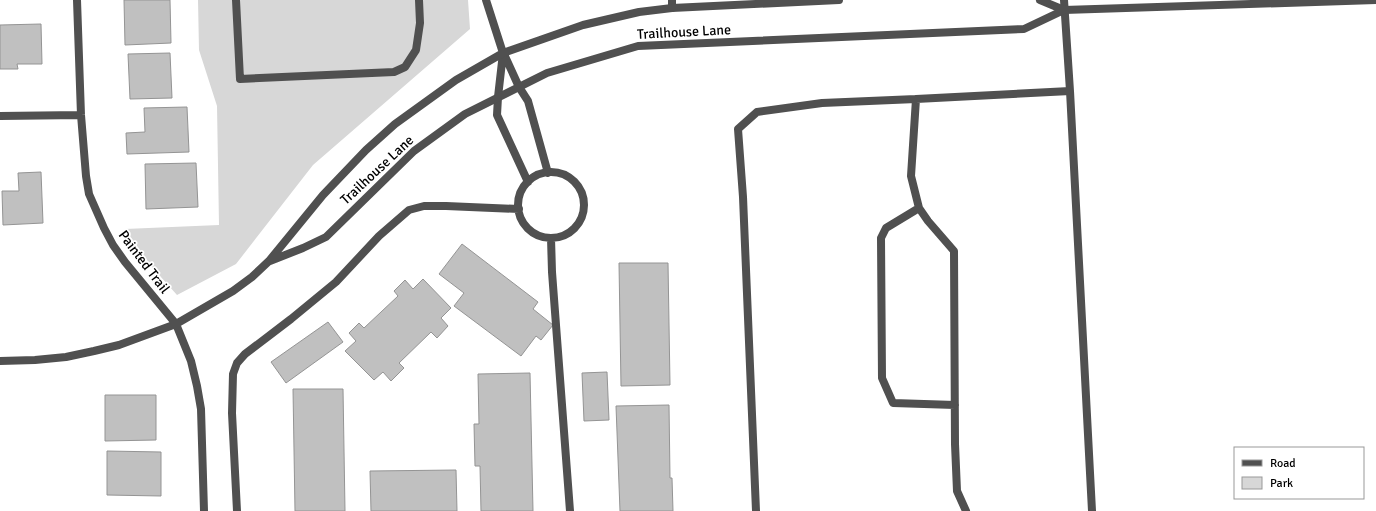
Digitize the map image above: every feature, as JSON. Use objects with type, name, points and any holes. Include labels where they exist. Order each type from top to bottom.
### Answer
[{"type":"street","name":"Painted Trail","points":[[77,0],[81,115],[89,194],[98,217],[113,245],[125,262],[176,324],[191,361],[201,409],[204,511]]},
{"type":"street","points":[[236,0],[240,79],[394,72],[405,67],[416,50],[420,23],[419,0]]},
{"type":"street","points":[[486,0],[503,53],[528,101],[548,173]]},
{"type":"street","name":"Trailhouse Lane","points":[[0,361],[35,360],[94,351],[119,345],[176,324],[233,291],[252,277],[269,261],[323,195],[366,150],[395,124],[456,80],[503,53],[584,25],[672,4],[839,0]]},
{"type":"street","name":"Trailhouse Lane","points":[[1040,0],[1064,10]]},
{"type":"street","points":[[1064,0],[1092,511]]},
{"type":"street","name":"Trailhouse Lane","points":[[269,261],[303,248],[326,237],[414,151],[465,114],[547,73],[638,46],[1024,29],[1064,10],[1376,0]]},
{"type":"street","points":[[503,53],[498,97],[498,115],[528,182]]},
{"type":"street","points":[[756,511],[744,204],[738,129],[756,112],[822,103],[1070,91]]},
{"type":"street","points":[[916,99],[911,176],[919,208],[928,221],[954,251],[957,491],[966,511]]},
{"type":"street","points":[[0,116],[81,115]]},
{"type":"street","points":[[548,173],[559,174],[569,178],[577,185],[582,194],[584,204],[583,215],[571,232],[562,237],[551,238],[541,236],[531,231],[523,223],[519,209],[519,201],[522,190],[528,182],[538,175],[548,173]]},
{"type":"street","points":[[237,511],[232,413],[233,374],[236,363],[245,354],[292,319],[336,282],[379,236],[409,210],[424,206],[519,209]]},
{"type":"street","points":[[919,208],[886,228],[881,238],[882,378],[893,402],[955,405]]},
{"type":"street","points":[[551,238],[552,272],[570,511]]},
{"type":"green space","points":[[198,0],[468,0],[470,29],[313,165],[236,264],[177,295],[152,267],[125,229],[219,225],[217,106],[199,50]]},
{"type":"building","points":[[124,0],[170,0],[171,43],[125,45]]},
{"type":"building","points":[[41,24],[42,64],[17,64],[18,69],[0,69],[0,25]]},
{"type":"building","points":[[170,53],[172,98],[130,99],[128,54]]},
{"type":"building","points":[[187,107],[189,152],[127,154],[126,133],[145,132],[144,108]]},
{"type":"building","points":[[196,163],[198,207],[146,209],[145,164]]},
{"type":"building","points":[[41,172],[43,223],[3,225],[2,191],[19,191],[18,173]]},
{"type":"building","points":[[462,244],[538,302],[533,309],[553,325],[541,340],[536,336],[521,356],[454,306],[464,293],[439,274]]},
{"type":"building","points":[[619,263],[668,263],[670,385],[621,386]]},
{"type":"building","points":[[423,279],[451,308],[441,318],[448,326],[437,338],[431,332],[399,363],[404,368],[391,381],[383,372],[374,380],[345,351],[356,341],[349,333],[359,323],[364,328],[398,296],[394,291],[405,280],[413,289]]},
{"type":"building","points":[[328,322],[343,342],[286,383],[271,362]]},
{"type":"building","points":[[607,372],[609,420],[584,421],[582,373]]},
{"type":"building","points":[[530,373],[533,511],[481,511],[480,466],[475,466],[474,424],[479,424],[478,374]]},
{"type":"building","points":[[293,389],[343,389],[345,511],[295,511]]},
{"type":"building","points":[[105,395],[156,395],[156,440],[105,441]]},
{"type":"building","points":[[669,405],[670,478],[672,478],[673,511],[620,511],[616,406]]},
{"type":"building","points":[[107,451],[161,452],[161,496],[107,495]]},
{"type":"building","points":[[456,470],[457,511],[371,511],[370,471]]}]
